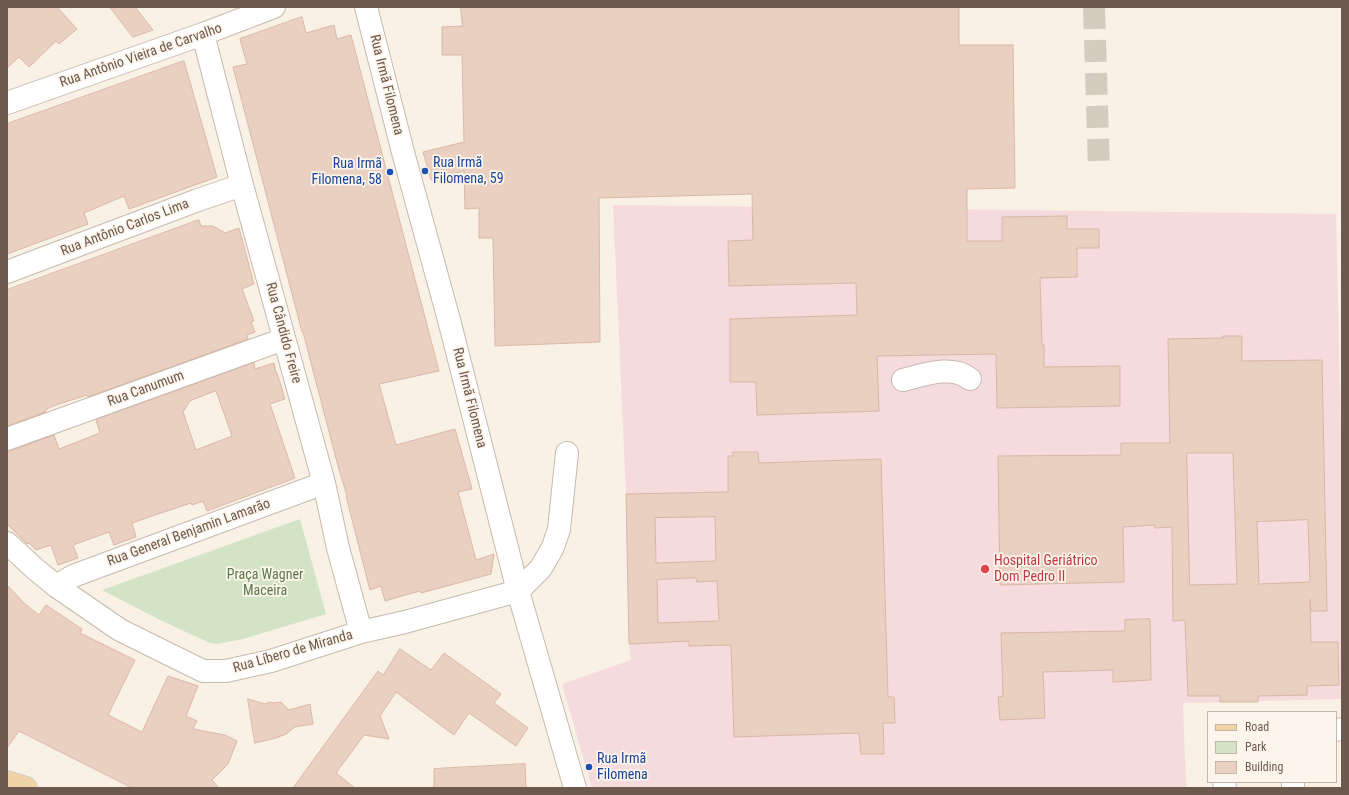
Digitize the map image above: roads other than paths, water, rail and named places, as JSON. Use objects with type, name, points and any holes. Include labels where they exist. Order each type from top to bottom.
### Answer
[{"type":"main road","points":[[7,782],[26,788]]},
{"type":"street","name":"Rua Antônio Vieira de Carvalho","points":[[7,103],[203,34],[274,7]]},
{"type":"street","name":"Rua Irmã Filomena","points":[[366,7],[404,156],[449,320],[518,591],[575,788]]},
{"type":"street","name":"Rua Cândido Freire","points":[[203,34],[242,185],[324,483],[338,548],[361,632]]},
{"type":"street","name":"Rua Antônio Carlos Lima","points":[[7,272],[198,200],[242,185]]},
{"type":"street","name":"Rua Canumum","points":[[7,439],[284,339]]},
{"type":"street","points":[[903,380],[927,374],[950,372],[961,373],[970,379]]},
{"type":"street","points":[[518,591],[541,568],[553,547],[559,529],[567,453]]},
{"type":"street","name":"Rua General Benjamin Lamarão","points":[[56,586],[73,576],[324,483]]},
{"type":"street","name":"Rua Líbero de Miranda","points":[[7,543],[56,586],[120,630],[203,672],[226,671],[271,661],[361,632],[518,591]]},
{"type":"tunnel","points":[[1094,7],[1099,171]]},
{"type":"place","name":"Rua Irmã Filomena, 59","points":[[425,171]]},
{"type":"place","name":"Rua Irmã Filomena, 58","points":[[390,172]]},
{"type":"place","name":"Hospital Geriátrico Dom Pedro II","points":[[985,569]]},
{"type":"place","name":"Rua Irmã Filomena","points":[[589,767]]},
{"type":"park label","name":"Praça Wagner Maceira","points":[[265,584]]}]
